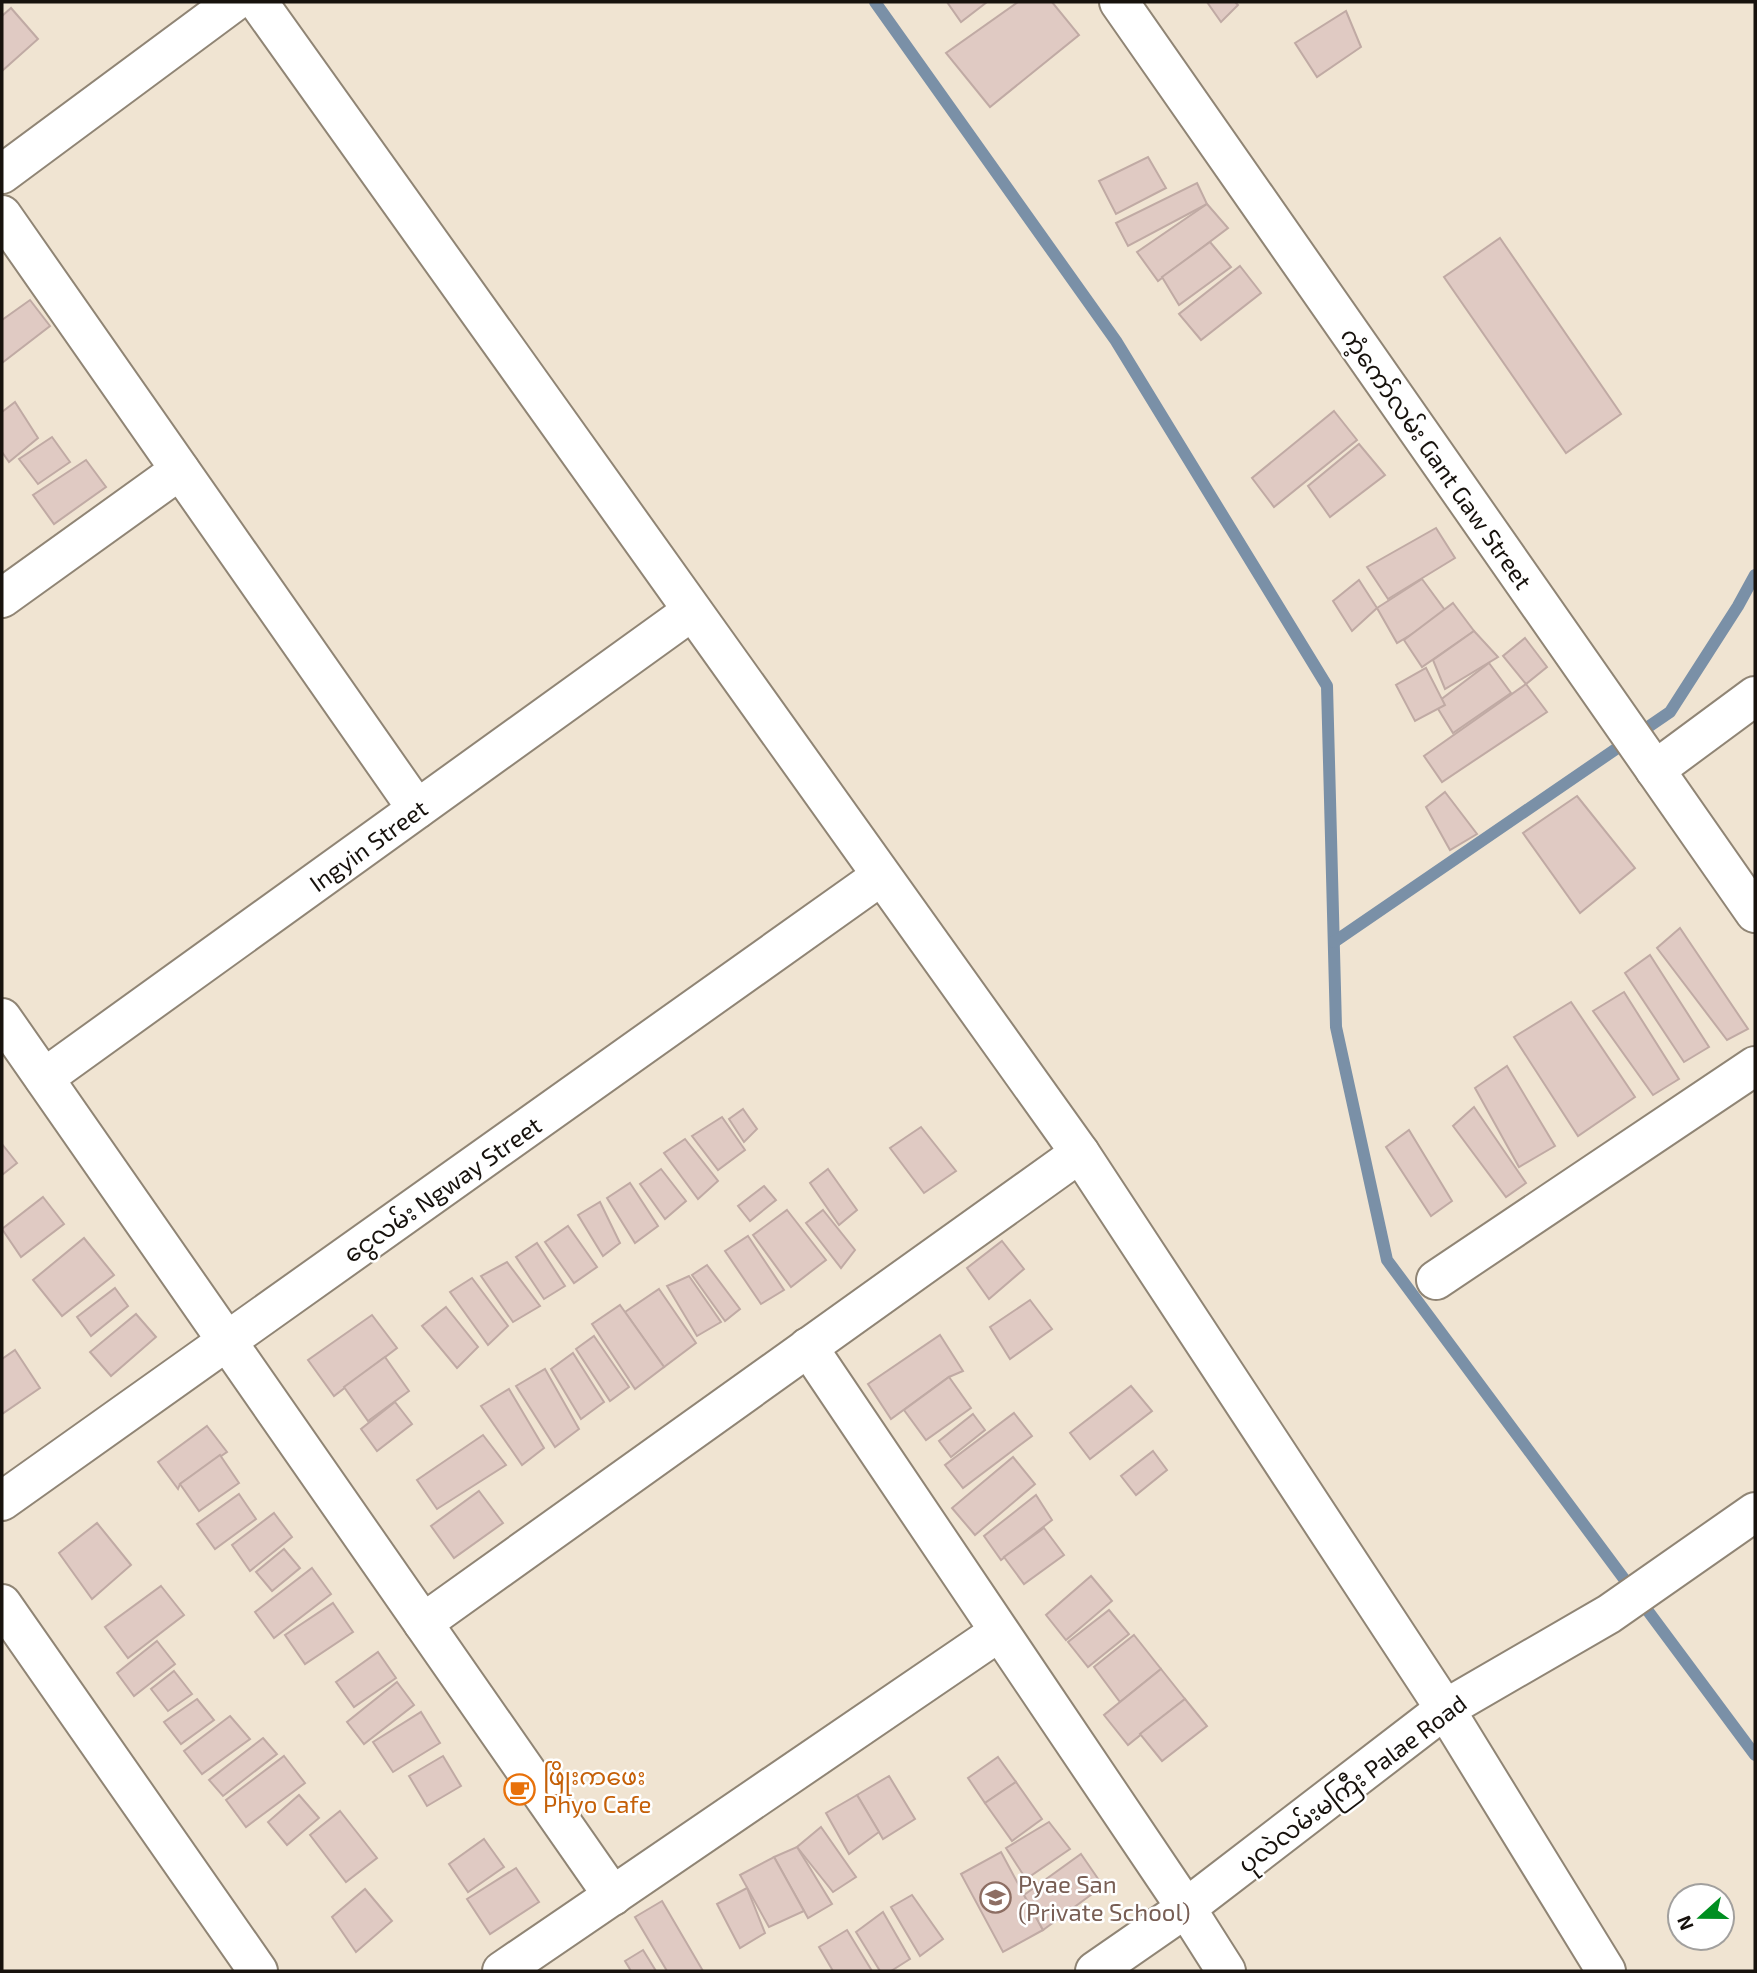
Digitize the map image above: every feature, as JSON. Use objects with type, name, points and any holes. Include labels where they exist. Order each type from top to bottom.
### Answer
[{"type":"street","points":[[2,174],[234,2]]},
{"type":"street","points":[[258,2],[1080,1153],[1445,1709],[1606,1971]]},
{"type":"street","name":"ကံ့ကော်လမ်း Gant Gaw Street","points":[[1119,2],[1755,913]]},
{"type":"street","points":[[2,215],[417,809]]},
{"type":"street","points":[[2,598],[180,470]]},
{"type":"street","name":"Ingyin Street","points":[[44,1078],[692,611]]},
{"type":"street","points":[[1655,770],[1755,696]]},
{"type":"street","name":"ငွေလမ်း Ngway Street","points":[[2,1501],[881,876]]},
{"type":"street","points":[[2,1018],[613,1896]]},
{"type":"street","points":[[1436,1279],[1755,1066]]},
{"type":"street","points":[[423,1623],[1080,1153]]},
{"type":"street","points":[[808,1347],[1226,1971]]},
{"type":"street","name":"ပုလဲလမ်းမကြီး Palae Road","points":[[1095,1971],[1186,1908],[1445,1709],[1609,1614],[1755,1512]]},
{"type":"street","points":[[2,1604],[258,1971]]},
{"type":"street","points":[[502,1971],[999,1632]]},
{"type":"building","points":[[947,2],[987,2],[961,22]]},
{"type":"building","points":[[1018,2],[1052,2],[1079,35],[990,107],[946,53]]},
{"type":"building","points":[[1207,2],[1235,2],[1238,5],[1221,22]]},
{"type":"building","points":[[11,8],[38,39],[2,71],[2,16]]},
{"type":"building","points":[[1346,11],[1361,47],[1317,77],[1295,43]]},
{"type":"building","points":[[1148,157],[1166,188],[1116,214],[1099,181]]},
{"type":"building","points":[[1197,183],[1207,204],[1128,246],[1116,223]]},
{"type":"building","points":[[1207,204],[1228,228],[1158,281],[1137,252]]},
{"type":"building","points":[[1500,238],[1621,414],[1566,453],[1444,277]]},
{"type":"building","points":[[1210,242],[1231,267],[1179,305],[1162,277]]},
{"type":"building","points":[[1240,266],[1261,293],[1201,340],[1179,314]]},
{"type":"building","points":[[30,300],[50,326],[2,363],[2,320]]},
{"type":"building","points":[[15,402],[38,438],[9,462],[2,452],[2,412]]},
{"type":"building","points":[[1334,411],[1357,440],[1274,507],[1252,478]]},
{"type":"building","points":[[52,437],[70,462],[38,484],[19,459]]},
{"type":"building","points":[[1359,444],[1385,475],[1330,517],[1308,486]]},
{"type":"building","points":[[86,460],[106,487],[54,524],[33,495]]},
{"type":"building","points":[[1436,528],[1455,558],[1388,599],[1367,567]]},
{"type":"building","points":[[1422,579],[1447,613],[1397,643],[1377,608]]},
{"type":"building","points":[[1359,580],[1377,608],[1352,631],[1333,601]]},
{"type":"building","points":[[1453,603],[1474,631],[1422,667],[1404,640]]},
{"type":"building","points":[[1474,631],[1498,657],[1445,689],[1433,660]]},
{"type":"building","points":[[1525,638],[1547,667],[1526,684],[1503,656]]},
{"type":"building","points":[[1489,663],[1511,693],[1453,733],[1435,704]]},
{"type":"building","points":[[1426,668],[1445,705],[1415,721],[1396,685]]},
{"type":"building","points":[[1526,684],[1547,712],[1442,782],[1424,756]]},
{"type":"building","points":[[1445,792],[1477,834],[1450,850],[1426,807]]},
{"type":"building","points":[[1577,796],[1635,868],[1580,913],[1523,833]]},
{"type":"building","points":[[1680,928],[1748,1029],[1727,1040],[1657,948]]},
{"type":"building","points":[[1650,955],[1709,1047],[1684,1062],[1625,973]]},
{"type":"building","points":[[1624,992],[1679,1079],[1653,1095],[1593,1011]]},
{"type":"building","points":[[1571,1002],[1635,1097],[1578,1136],[1514,1037]]},
{"type":"building","points":[[1507,1066],[1555,1146],[1519,1167],[1475,1088]]},
{"type":"building","points":[[1474,1107],[1526,1183],[1506,1197],[1453,1126]]},
{"type":"building","points":[[743,1109],[757,1129],[744,1142],[729,1119]]},
{"type":"building","points":[[722,1117],[745,1150],[718,1170],[692,1136]]},
{"type":"building","points":[[921,1127],[956,1171],[924,1193],[890,1148]]},
{"type":"building","points":[[1409,1130],[1452,1201],[1431,1216],[1386,1147]]},
{"type":"building","points":[[685,1139],[718,1181],[698,1199],[664,1153]]},
{"type":"building","points":[[2,1144],[17,1163],[2,1175]]},
{"type":"building","points":[[661,1169],[686,1201],[665,1219],[640,1184]]},
{"type":"building","points":[[828,1169],[857,1210],[839,1225],[810,1183]]},
{"type":"building","points":[[630,1183],[658,1226],[635,1243],[607,1198]]},
{"type":"building","points":[[764,1186],[776,1200],[750,1221],[738,1206]]},
{"type":"building","points":[[43,1197],[64,1224],[21,1257],[2,1229]]},
{"type":"building","points":[[600,1202],[620,1243],[603,1256],[578,1215]]},
{"type":"building","points":[[787,1210],[826,1260],[791,1287],[753,1235]]},
{"type":"building","points":[[823,1210],[855,1250],[841,1268],[806,1223]]},
{"type":"building","points":[[568,1226],[597,1267],[574,1283],[545,1242]]},
{"type":"building","points":[[748,1236],[784,1290],[761,1304],[725,1251]]},
{"type":"building","points":[[84,1238],[114,1275],[62,1316],[33,1280]]},
{"type":"building","points":[[1002,1241],[1024,1269],[989,1299],[967,1268]]},
{"type":"building","points":[[537,1243],[565,1286],[544,1299],[516,1257]]},
{"type":"building","points":[[507,1262],[540,1306],[513,1322],[481,1276]]},
{"type":"building","points":[[707,1265],[740,1309],[725,1321],[692,1275]]},
{"type":"building","points":[[689,1276],[721,1322],[697,1336],[667,1286]]},
{"type":"building","points":[[472,1278],[508,1326],[488,1345],[450,1292]]},
{"type":"building","points":[[115,1288],[128,1306],[91,1336],[77,1317]]},
{"type":"building","points":[[659,1289],[696,1343],[664,1367],[625,1312]]},
{"type":"building","points":[[1030,1300],[1052,1329],[1010,1359],[990,1327]]},
{"type":"building","points":[[620,1305],[664,1367],[635,1389],[592,1324]]},
{"type":"building","points":[[446,1307],[478,1347],[457,1368],[422,1326]]},
{"type":"building","points":[[136,1314],[156,1337],[111,1376],[90,1352]]},
{"type":"building","points":[[372,1315],[397,1348],[334,1396],[308,1360]]},
{"type":"building","points":[[940,1335],[963,1371],[949,1377],[891,1419],[868,1384]]},
{"type":"building","points":[[594,1336],[629,1387],[610,1401],[576,1349]]},
{"type":"building","points":[[15,1350],[40,1388],[2,1414],[2,1359]]},
{"type":"building","points":[[573,1353],[604,1402],[581,1419],[551,1369]]},
{"type":"building","points":[[385,1357],[409,1391],[368,1421],[344,1387]]},
{"type":"building","points":[[545,1369],[579,1429],[555,1447],[516,1386]]},
{"type":"building","points":[[949,1377],[971,1408],[926,1440],[904,1410]]},
{"type":"building","points":[[1131,1386],[1152,1411],[1090,1459],[1070,1433]]},
{"type":"building","points":[[509,1389],[544,1448],[522,1465],[481,1406]]},
{"type":"building","points":[[395,1402],[412,1424],[377,1451],[361,1429]]},
{"type":"building","points":[[1014,1413],[1032,1436],[963,1488],[945,1465]]},
{"type":"building","points":[[973,1414],[985,1430],[951,1457],[939,1441]]},
{"type":"building","points":[[207,1426],[227,1452],[180,1484],[178,1489],[158,1462]]},
{"type":"building","points":[[483,1435],[506,1465],[437,1509],[417,1480]]},
{"type":"building","points":[[1153,1451],[1167,1470],[1136,1495],[1121,1476]]},
{"type":"building","points":[[220,1455],[239,1483],[199,1511],[180,1484]]},
{"type":"building","points":[[1013,1457],[1035,1484],[975,1535],[952,1508]]},
{"type":"building","points":[[479,1491],[503,1523],[454,1558],[431,1526]]},
{"type":"building","points":[[239,1494],[256,1519],[215,1549],[197,1524]]},
{"type":"building","points":[[1036,1495],[1052,1520],[1001,1560],[984,1536]]},
{"type":"building","points":[[274,1513],[292,1537],[250,1571],[232,1545]]},
{"type":"building","points":[[97,1523],[131,1565],[92,1599],[59,1553]]},
{"type":"building","points":[[1044,1528],[1064,1555],[1024,1584],[1004,1557]]},
{"type":"building","points":[[284,1549],[300,1568],[272,1591],[256,1572]]},
{"type":"building","points":[[312,1568],[331,1594],[274,1638],[255,1612]]},
{"type":"building","points":[[1091,1576],[1112,1601],[1066,1640],[1046,1615]]},
{"type":"building","points":[[161,1586],[184,1615],[128,1658],[105,1627]]},
{"type":"building","points":[[333,1603],[353,1632],[305,1664],[285,1635]]},
{"type":"building","points":[[1109,1610],[1129,1634],[1088,1667],[1068,1642]]},
{"type":"building","points":[[1134,1635],[1161,1669],[1120,1702],[1094,1667]]},
{"type":"building","points":[[157,1641],[175,1664],[134,1696],[117,1673]]},
{"type":"building","points":[[378,1652],[396,1678],[354,1707],[336,1682]]},
{"type":"building","points":[[1161,1669],[1185,1699],[1128,1745],[1104,1715]]},
{"type":"building","points":[[174,1671],[192,1694],[168,1711],[151,1689]]},
{"type":"building","points":[[397,1682],[414,1705],[364,1744],[347,1722]]},
{"type":"building","points":[[197,1699],[214,1720],[181,1744],[164,1722]]},
{"type":"building","points":[[1185,1699],[1207,1726],[1162,1761],[1140,1734]]},
{"type":"building","points":[[421,1712],[440,1743],[393,1772],[373,1742]]},
{"type":"building","points":[[230,1716],[250,1739],[202,1774],[184,1751]]},
{"type":"building","points":[[263,1738],[277,1754],[223,1796],[209,1780]]},
{"type":"building","points":[[284,1756],[305,1783],[246,1827],[226,1800]]},
{"type":"building","points":[[443,1756],[461,1786],[427,1806],[409,1776]]},
{"type":"building","points":[[998,1757],[1016,1782],[985,1803],[968,1778]]},
{"type":"building","points":[[889,1776],[915,1819],[883,1839],[857,1795]]},
{"type":"building","points":[[1016,1782],[1042,1819],[1012,1841],[985,1803]]},
{"type":"building","points":[[299,1795],[319,1818],[287,1845],[268,1822]]},
{"type":"building","points":[[857,1795],[879,1832],[849,1854],[826,1813]]},
{"type":"building","points":[[340,1811],[377,1858],[346,1882],[310,1835]]},
{"type":"building","points":[[1049,1822],[1070,1849],[1026,1879],[1006,1848]]},
{"type":"building","points":[[821,1827],[856,1877],[833,1892],[797,1847]]},
{"type":"building","points":[[484,1839],[504,1867],[468,1892],[449,1864]]},
{"type":"building","points":[[797,1847],[832,1904],[808,1918],[774,1857]]},
{"type":"building","points":[[1001,1852],[1043,1930],[1003,1952],[961,1874]]},
{"type":"building","points":[[1081,1854],[1103,1886],[1043,1930],[1024,1895]]},
{"type":"building","points":[[774,1857],[804,1911],[769,1927],[740,1875]]},
{"type":"building","points":[[516,1868],[539,1902],[490,1934],[467,1899]]},
{"type":"building","points":[[747,1888],[765,1933],[740,1948],[717,1904]]},
{"type":"building","points":[[365,1889],[392,1921],[356,1952],[332,1917]]},
{"type":"building","points":[[912,1895],[943,1939],[920,1956],[891,1907]]},
{"type":"building","points":[[662,1901],[703,1971],[667,1971],[635,1917]]},
{"type":"building","points":[[883,1912],[910,1959],[891,1971],[880,1971],[856,1932]]},
{"type":"building","points":[[847,1930],[872,1971],[833,1971],[819,1947]]},
{"type":"building","points":[[643,1950],[656,1971],[631,1971],[625,1961]]},
{"type":"waterway","points":[[875,2],[1116,341],[1327,686],[1336,1027],[1387,1260],[1755,1755]]},
{"type":"waterway","points":[[1334,942],[1670,712],[1755,575]]},
{"type":"place","name":"ဖြိုးကဖေး Phyo Cafe","points":[[520,1789]]},
{"type":"place","name":"Pyae San (Private School)","points":[[995,1897]]}]
